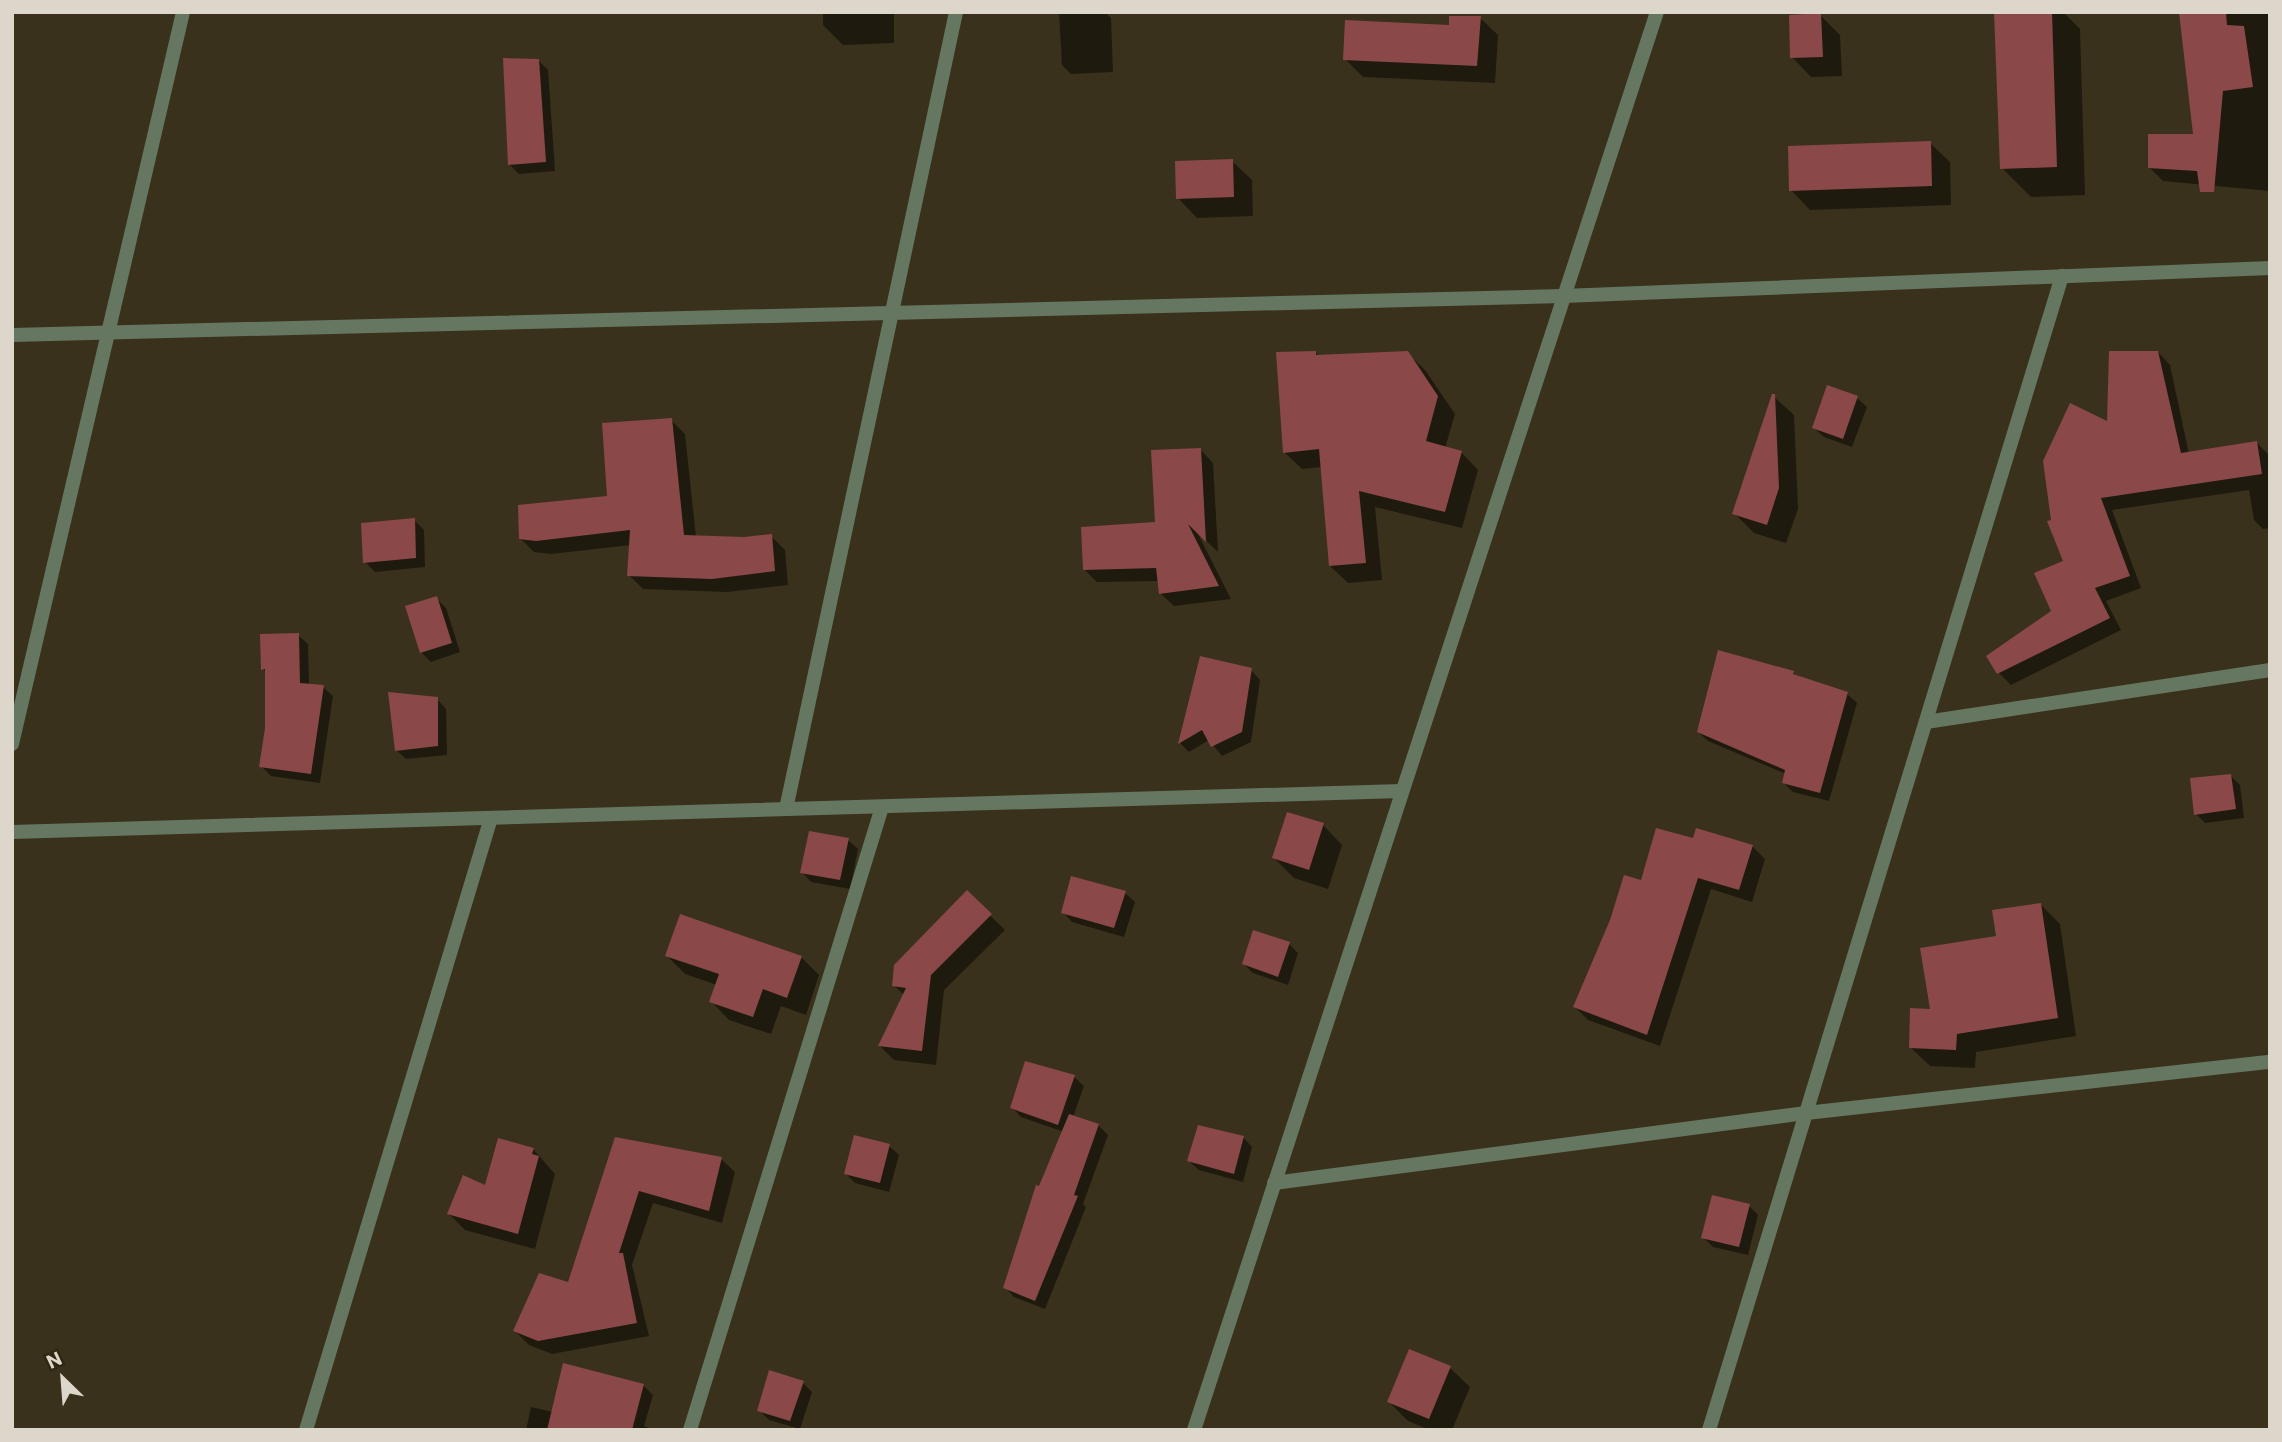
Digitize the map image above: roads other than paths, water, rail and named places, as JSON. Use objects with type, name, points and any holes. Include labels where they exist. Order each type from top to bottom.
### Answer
[{"type":"street","points":[[12,744],[183,12]]},
{"type":"street","points":[[786,809],[956,12]]},
{"type":"street","points":[[1194,1430],[1657,12]]},
{"type":"street","points":[[12,335],[892,315],[1563,296],[2270,268]]},
{"type":"street","points":[[1709,1430],[2062,276]]},
{"type":"street","points":[[1926,722],[2270,670]]},
{"type":"street","points":[[12,832],[1401,791]]},
{"type":"street","points":[[690,1430],[882,807]]},
{"type":"street","points":[[306,1430],[491,818]]},
{"type":"street","points":[[1274,1182],[1806,1113],[2270,1062]]}]
